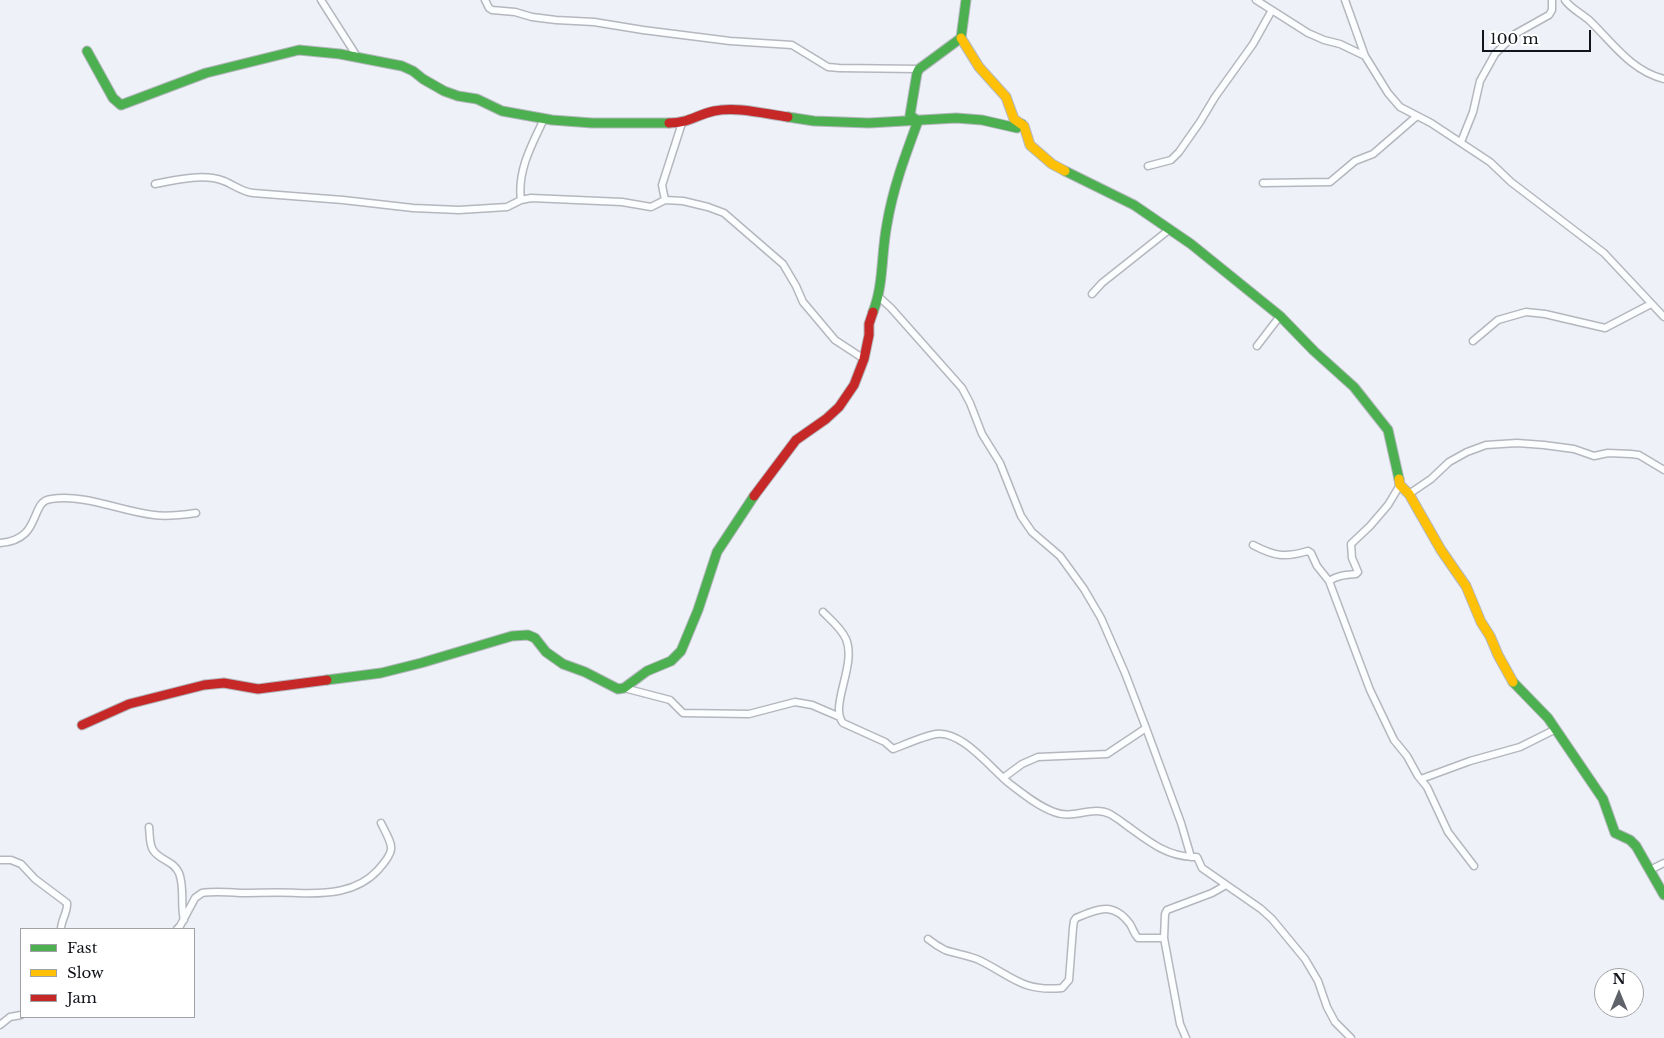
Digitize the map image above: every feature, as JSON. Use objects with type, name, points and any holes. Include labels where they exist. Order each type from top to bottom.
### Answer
[{"type":"street","points":[[321,0],[358,58]]},
{"type":"street","points":[[485,0],[492,10],[515,12],[556,20],[594,22],[730,41],[792,45],[806,52],[817,61],[833,67],[919,69],[961,38]]},
{"type":"street","points":[[966,0],[961,38],[971,56],[1006,97],[1014,119],[1022,124],[1030,145],[1052,164],[1134,205],[1191,244],[1280,316],[1314,351],[1354,387],[1388,430],[1400,485],[1409,494],[1441,550],[1466,586],[1481,622],[1514,684],[1548,718],[1556,729],[1603,799],[1615,833],[1630,840],[1636,846],[1664,895]]},
{"type":"street","points":[[1256,0],[1324,40],[1340,44],[1365,56]]},
{"type":"street","points":[[1345,0],[1365,56],[1388,93],[1400,107],[1461,142],[1490,162],[1511,182],[1604,254],[1664,318]]},
{"type":"street","points":[[1461,142],[1473,112],[1480,81],[1495,54],[1515,34],[1549,15],[1552,10],[1552,0]]},
{"type":"street","points":[[1565,0],[1605,35],[1622,55],[1650,75],[1664,79]]},
{"type":"street","points":[[1148,166],[1170,160],[1178,152],[1253,44],[1272,10]]},
{"type":"street","points":[[88,51],[112,98],[121,105],[206,73],[299,50],[340,54],[402,66],[444,91],[458,96],[477,99],[502,111],[544,119],[592,123],[682,123],[714,111],[734,110],[814,121],[869,123],[956,118],[982,120],[1017,128],[1022,124]]},
{"type":"street","points":[[918,121],[910,115],[919,69]]},
{"type":"street","points":[[1263,183],[1330,182],[1355,162],[1373,154],[1417,116]]},
{"type":"street","points":[[521,200],[520,188],[527,154],[544,119]]},
{"type":"street","points":[[624,688],[647,671],[675,658],[681,652],[698,610],[717,552],[755,495],[796,440],[826,419],[848,395],[854,385],[864,359],[869,335],[869,324],[879,297],[886,227],[894,188],[918,121]]},
{"type":"street","points":[[665,200],[662,185],[682,123]]},
{"type":"street","points":[[155,184],[182,178],[205,178],[223,180],[253,193],[412,208],[458,210],[506,207],[521,200],[531,198],[622,202],[651,207],[665,200],[683,201],[708,207],[724,213],[783,264],[803,302],[835,340],[864,359]]},
{"type":"street","points":[[1092,294],[1102,283],[1170,229]]},
{"type":"street","points":[[879,297],[962,388],[982,434],[1000,463],[1021,516],[1032,532],[1060,556],[1084,589],[1100,618],[1125,673],[1181,823],[1191,857],[1196,857]]},
{"type":"street","points":[[1473,341],[1498,320],[1526,312],[1545,314],[1605,328],[1652,304]]},
{"type":"street","points":[[1257,346],[1280,316]]},
{"type":"street","points":[[1409,494],[1449,462],[1467,452],[1486,445],[1516,443],[1574,449],[1594,456],[1608,453],[1639,455],[1664,470]]},
{"type":"street","points":[[1329,581],[1336,576],[1356,574],[1358,572],[1352,558],[1351,544],[1388,505],[1400,485]]},
{"type":"street","points":[[0,543],[17,540],[23,536],[34,521],[40,504],[52,498],[99,502],[152,515],[166,516],[196,513]]},
{"type":"street","points":[[1253,545],[1268,553],[1280,556],[1310,552],[1317,566],[1329,581],[1370,690],[1394,740],[1427,787],[1448,832],[1474,866]]},
{"type":"street","points":[[823,612],[837,626],[846,640],[849,662],[840,697],[840,717],[843,723],[885,742],[893,749],[936,734],[947,734],[968,746],[1003,778],[1042,807],[1056,813],[1073,815],[1098,810],[1110,814],[1167,852],[1182,857],[1196,857]]},
{"type":"street","points":[[82,725],[129,704],[204,685],[224,683],[258,689],[381,673],[512,636],[528,635],[536,638],[546,652],[563,664],[585,672],[615,688],[624,688],[670,700],[683,713],[749,714],[795,702],[812,705],[840,717]]},
{"type":"street","points":[[1003,778],[1022,764],[1038,757],[1107,754],[1146,728]]},
{"type":"street","points":[[1421,780],[1470,761],[1520,747],[1556,729]]},
{"type":"street","points":[[178,928],[195,898],[202,893],[337,893],[372,878],[391,852],[391,844],[381,823]]},
{"type":"street","points":[[149,827],[151,845],[154,851],[160,857],[171,862],[178,871],[181,879],[181,911],[184,920]]},
{"type":"street","points":[[1196,857],[1202,868],[1261,909],[1286,936],[1305,959],[1318,981],[1327,1007],[1335,1022],[1351,1038]]},
{"type":"street","points":[[0,860],[11,860],[22,864],[35,879],[67,902],[61,928]]},
{"type":"street","points":[[1650,870],[1664,864]]},
{"type":"street","points":[[1186,1038],[1180,1024],[1164,938],[1165,914],[1167,910],[1212,893],[1226,885]]},
{"type":"street","points":[[928,940],[945,950],[978,959],[1025,986],[1052,990],[1062,988],[1069,980],[1072,928],[1076,918],[1105,908],[1110,909],[1125,919],[1138,938],[1164,938]]},
{"type":"street","points":[[0,1025],[10,1017],[20,1015]]},
{"type":"traffic: fast","points":[[873,312],[881,280],[885,235],[896,185],[918,121],[910,115],[917,73],[919,69],[961,38],[966,0]]},
{"type":"traffic: fast","points":[[87,51],[113,98],[121,105],[206,73],[299,50],[340,54],[402,66],[444,91],[458,96],[477,99],[502,111],[552,120],[592,123],[669,123]]},
{"type":"traffic: fast","points":[[788,117],[814,121],[869,123],[956,118],[982,120],[1017,128],[1022,124]]},
{"type":"traffic: fast","points":[[1065,171],[1134,205],[1191,244],[1280,316],[1314,351],[1354,387],[1388,430],[1399,479]]},
{"type":"traffic: fast","points":[[327,680],[381,673],[512,636],[528,635],[535,638],[546,652],[563,664],[585,672],[618,689],[624,688],[647,671],[671,661],[681,651],[698,610],[717,552],[754,496]]},
{"type":"traffic: fast","points":[[1513,682],[1548,718],[1603,799],[1615,833],[1630,840],[1636,846],[1664,895]]},
{"type":"traffic: slow","points":[[961,38],[979,67],[1006,97],[1014,119],[1024,126],[1030,145],[1052,164],[1065,171]]},
{"type":"traffic: slow","points":[[1399,479],[1400,485],[1409,494],[1441,550],[1466,586],[1481,622],[1513,682]]},
{"type":"traffic: jam","points":[[669,123],[682,122],[714,111],[732,109],[788,117]]},
{"type":"traffic: jam","points":[[754,496],[796,440],[826,419],[839,407],[854,385],[864,359],[869,335],[869,324],[873,312]]},
{"type":"traffic: jam","points":[[82,725],[129,704],[204,685],[224,683],[258,689],[327,680]]}]
